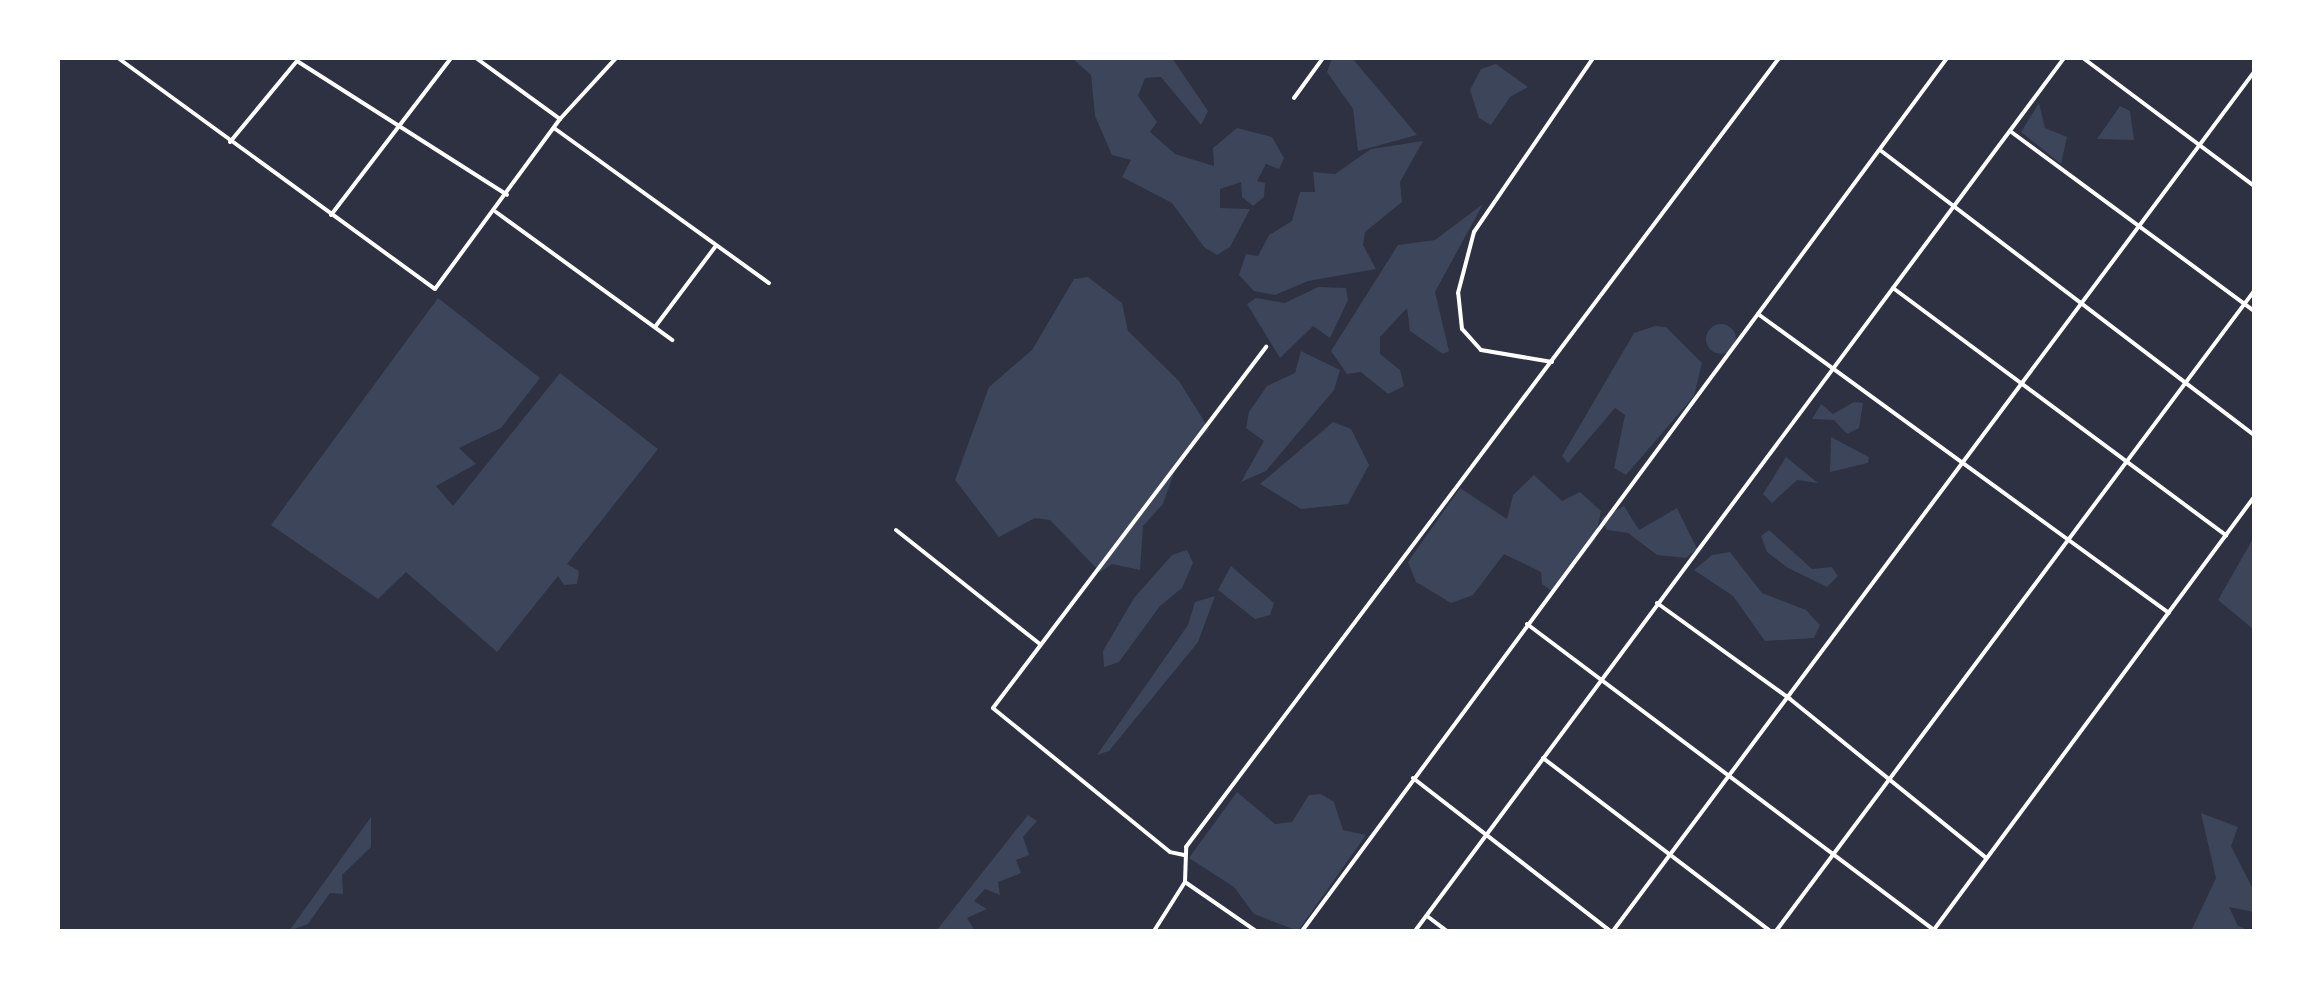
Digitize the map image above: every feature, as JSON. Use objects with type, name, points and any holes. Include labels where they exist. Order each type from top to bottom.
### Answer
[{"type":"street","points":[[118,58],[435,289],[560,119],[616,58]]},
{"type":"street","points":[[331,215],[451,58]]},
{"type":"street","points":[[476,58],[560,119]]},
{"type":"street","points":[[1294,98],[1323,58]]},
{"type":"street","points":[[1552,362],[1481,350],[1462,329],[1458,293],[1474,232],[1593,58]]},
{"type":"street","points":[[1154,931],[1185,882],[1184,855],[1779,58]]},
{"type":"street","points":[[1302,931],[1947,58]]},
{"type":"street","points":[[1415,931],[1484,834],[2064,58]]},
{"type":"street","points":[[2083,58],[2254,186]]},
{"type":"street","points":[[230,142],[297,61],[398,130],[507,195]]},
{"type":"street","points":[[1413,777],[1612,931],[1790,699],[2020,383],[2254,72]]},
{"type":"street","points":[[554,128],[769,283]]},
{"type":"street","points":[[2010,131],[2254,311]]},
{"type":"street","points":[[1880,150],[2254,435]]},
{"type":"street","points":[[495,211],[672,340]]},
{"type":"street","points":[[655,327],[715,247]]},
{"type":"street","points":[[1893,288],[2226,535]]},
{"type":"street","points":[[1543,758],[1773,931],[2254,291]]},
{"type":"street","points":[[1758,314],[2169,613]]},
{"type":"street","points":[[1184,855],[1170,852],[993,708],[1266,347]]},
{"type":"street","points":[[1527,624],[1727,780],[1934,931],[2254,497]]},
{"type":"street","points":[[896,530],[1040,644]]},
{"type":"street","points":[[1656,603],[1790,699],[1986,858]]},
{"type":"street","points":[[1185,882],[1256,931]]},
{"type":"street","points":[[1427,916],[1447,931]]},
{"type":"shaded area","points":[[1072,58],[1172,58],[1208,111],[1201,125],[1161,77],[1145,78],[1138,96],[1157,122],[1150,132],[1175,154],[1214,166],[1213,148],[1237,128],[1272,137],[1284,158],[1279,169],[1266,164],[1257,181],[1265,183],[1264,197],[1253,206],[1242,197],[1241,182],[1220,189],[1220,208],[1250,209],[1230,247],[1217,255],[1204,247],[1172,203],[1122,177],[1131,160],[1112,155],[1095,116],[1091,75]]},
{"type":"shaded area","points":[[1332,58],[1352,58],[1417,135],[1358,151],[1353,109],[1327,72]]},
{"type":"shaded area","points":[[1496,64],[1528,87],[1510,97],[1491,125],[1479,118],[1470,90],[1481,69]]},
{"type":"shaded area","points":[[2039,103],[2045,128],[2067,137],[2061,164],[2021,132]]},
{"type":"shaded area","points":[[2120,106],[2130,111],[2134,140],[2097,139]]},
{"type":"shaded area","points":[[1423,141],[1400,182],[1402,202],[1365,232],[1363,245],[1376,269],[1308,281],[1275,295],[1254,291],[1239,275],[1246,254],[1258,256],[1269,235],[1292,221],[1300,192],[1315,192],[1313,172],[1335,174],[1371,149]]},
{"type":"shaded area","points":[[1483,204],[1435,292],[1449,351],[1443,354],[1410,331],[1407,308],[1380,337],[1380,354],[1400,370],[1404,386],[1388,394],[1361,372],[1347,374],[1331,351],[1398,245],[1435,240]]},
{"type":"shaded area","points":[[1088,277],[1122,303],[1128,331],[1179,381],[1209,429],[1179,459],[1163,504],[1143,526],[1140,570],[1112,564],[1100,572],[1050,520],[1035,518],[999,537],[955,480],[989,387],[1032,350],[1074,279]]},
{"type":"shaded area","points":[[1318,287],[1346,288],[1348,300],[1330,338],[1313,326],[1280,358],[1247,304],[1256,298],[1285,303]]},
{"type":"shaded area","points":[[438,298],[540,378],[501,428],[459,448],[476,464],[436,486],[453,506],[560,373],[658,449],[567,564],[579,571],[577,584],[564,585],[558,576],[497,652],[406,572],[378,599],[271,525]]},
{"type":"shaded area","points":[[1721,324],[1732,328],[1736,339],[1732,350],[1721,354],[1710,350],[1706,339],[1710,328]]},
{"type":"shaded area","points":[[1655,326],[1666,327],[1702,363],[1694,396],[1626,475],[1614,468],[1625,415],[1615,408],[1568,463],[1562,456],[1634,333]]},
{"type":"shaded area","points":[[1301,351],[1340,370],[1334,390],[1266,471],[1241,482],[1264,441],[1246,428],[1249,412],[1267,386],[1295,373]]},
{"type":"shaded area","points":[[1854,402],[1863,403],[1859,428],[1847,434],[1834,420],[1812,419],[1821,404],[1833,414]]},
{"type":"shaded area","points":[[1333,422],[1351,429],[1369,465],[1348,504],[1301,509],[1260,484]]},
{"type":"shaded area","points":[[1831,437],[1869,457],[1868,463],[1830,472]]},
{"type":"shaded area","points":[[1786,457],[1818,483],[1797,480],[1772,503],[1763,494]]},
{"type":"shaded area","points":[[1534,475],[1562,501],[1580,492],[1601,511],[1595,540],[1552,591],[1542,584],[1541,572],[1504,554],[1473,595],[1451,603],[1416,582],[1408,562],[1460,488],[1507,519],[1513,495]]},
{"type":"shaded area","points":[[1624,506],[1639,530],[1677,508],[1697,549],[1686,558],[1657,555],[1628,533],[1607,530],[1601,518]]},
{"type":"shaded area","points":[[1769,530],[1812,569],[1832,567],[1838,576],[1827,587],[1788,568],[1767,552],[1761,536]]},
{"type":"shaded area","points":[[2254,537],[2254,629],[2253,629],[2218,600]]},
{"type":"shaded area","points":[[1187,550],[1193,563],[1182,588],[1160,606],[1119,662],[1104,667],[1103,651],[1134,598],[1172,555]]},
{"type":"shaded area","points":[[1730,552],[1762,593],[1806,610],[1820,625],[1814,638],[1765,641],[1733,596],[1694,570],[1712,555]]},
{"type":"shaded area","points":[[1231,566],[1274,603],[1270,615],[1255,619],[1218,590]]},
{"type":"shaded area","points":[[1215,596],[1198,642],[1109,751],[1097,755],[1188,625],[1195,602]]},
{"type":"shaded area","points":[[1237,792],[1275,824],[1292,822],[1309,795],[1321,794],[1334,802],[1343,830],[1366,835],[1298,931],[1254,914],[1234,887],[1189,858]]},
{"type":"shaded area","points":[[2201,813],[2238,827],[2231,846],[2254,891],[2254,912],[2229,907],[2238,926],[2251,931],[2191,931],[2216,878]]},
{"type":"shaded area","points":[[1028,815],[1037,821],[1023,837],[1029,855],[1016,860],[1021,873],[998,882],[1000,895],[985,889],[974,901],[987,909],[967,918],[975,931],[936,931]]},
{"type":"shaded area","points":[[371,817],[371,847],[342,875],[343,894],[330,893],[308,924],[289,931]]}]
